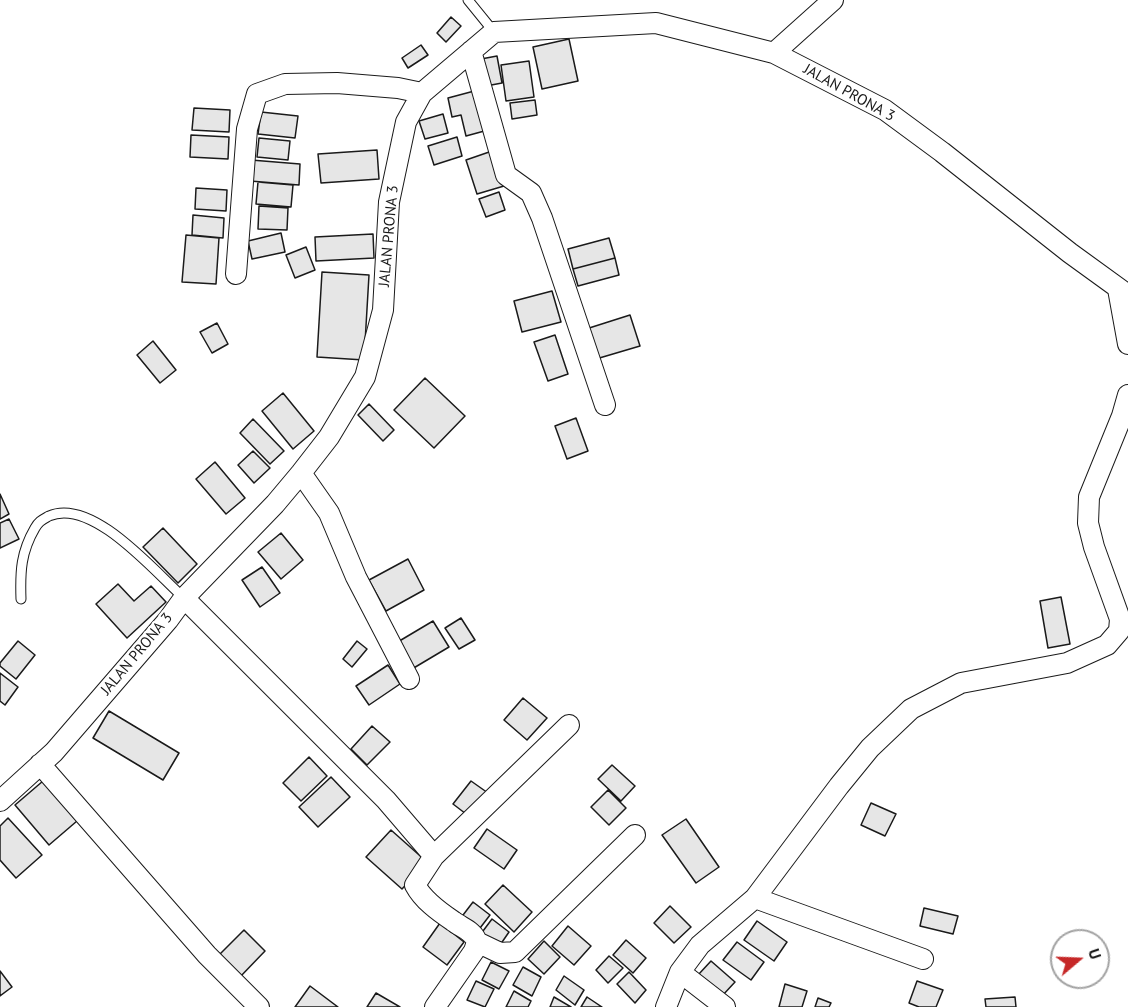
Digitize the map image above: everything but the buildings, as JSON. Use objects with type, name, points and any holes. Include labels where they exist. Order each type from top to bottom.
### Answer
[{"type":"street","points":[[774,53],[833,0]]},
{"type":"street","name":"JALAN PRONA 3","points":[[0,801],[54,752],[168,620],[184,598],[275,504],[329,437],[365,377],[383,310],[389,202],[406,122],[422,93],[494,32],[656,23],[774,53],[885,110],[1123,292]]},
{"type":"street","points":[[471,51],[506,175],[531,193],[542,218],[605,405]]},
{"type":"street","points":[[236,274],[247,129],[257,94],[285,84],[337,83],[398,88],[422,93]]},
{"type":"street","points":[[1123,292],[1128,344]]},
{"type":"street","points":[[666,1007],[680,972],[700,945],[755,898],[870,748],[911,709],[962,683],[1067,663],[1107,645],[1119,632],[1120,619],[1094,547],[1088,523],[1089,497],[1122,416],[1128,395]]},
{"type":"street","points":[[302,473],[329,513],[356,577],[409,679]]},
{"type":"street","points":[[184,598],[386,800],[434,856]]},
{"type":"street","points":[[435,1007],[474,951],[477,942],[474,934],[454,922],[420,894],[415,885],[434,856],[569,725]]},
{"type":"street","points":[[40,764],[207,955],[259,1007]]},
{"type":"street","points":[[477,942],[500,953],[515,952],[635,835]]},
{"type":"street","points":[[755,898],[923,959]]},
{"type":"street","points":[[680,972],[725,1007]]},
{"type":"lane","points":[[468,0],[494,32]]},
{"type":"lane","points":[[21,599],[20,571],[27,542],[39,521],[58,512],[76,513],[117,536],[184,598]]}]
